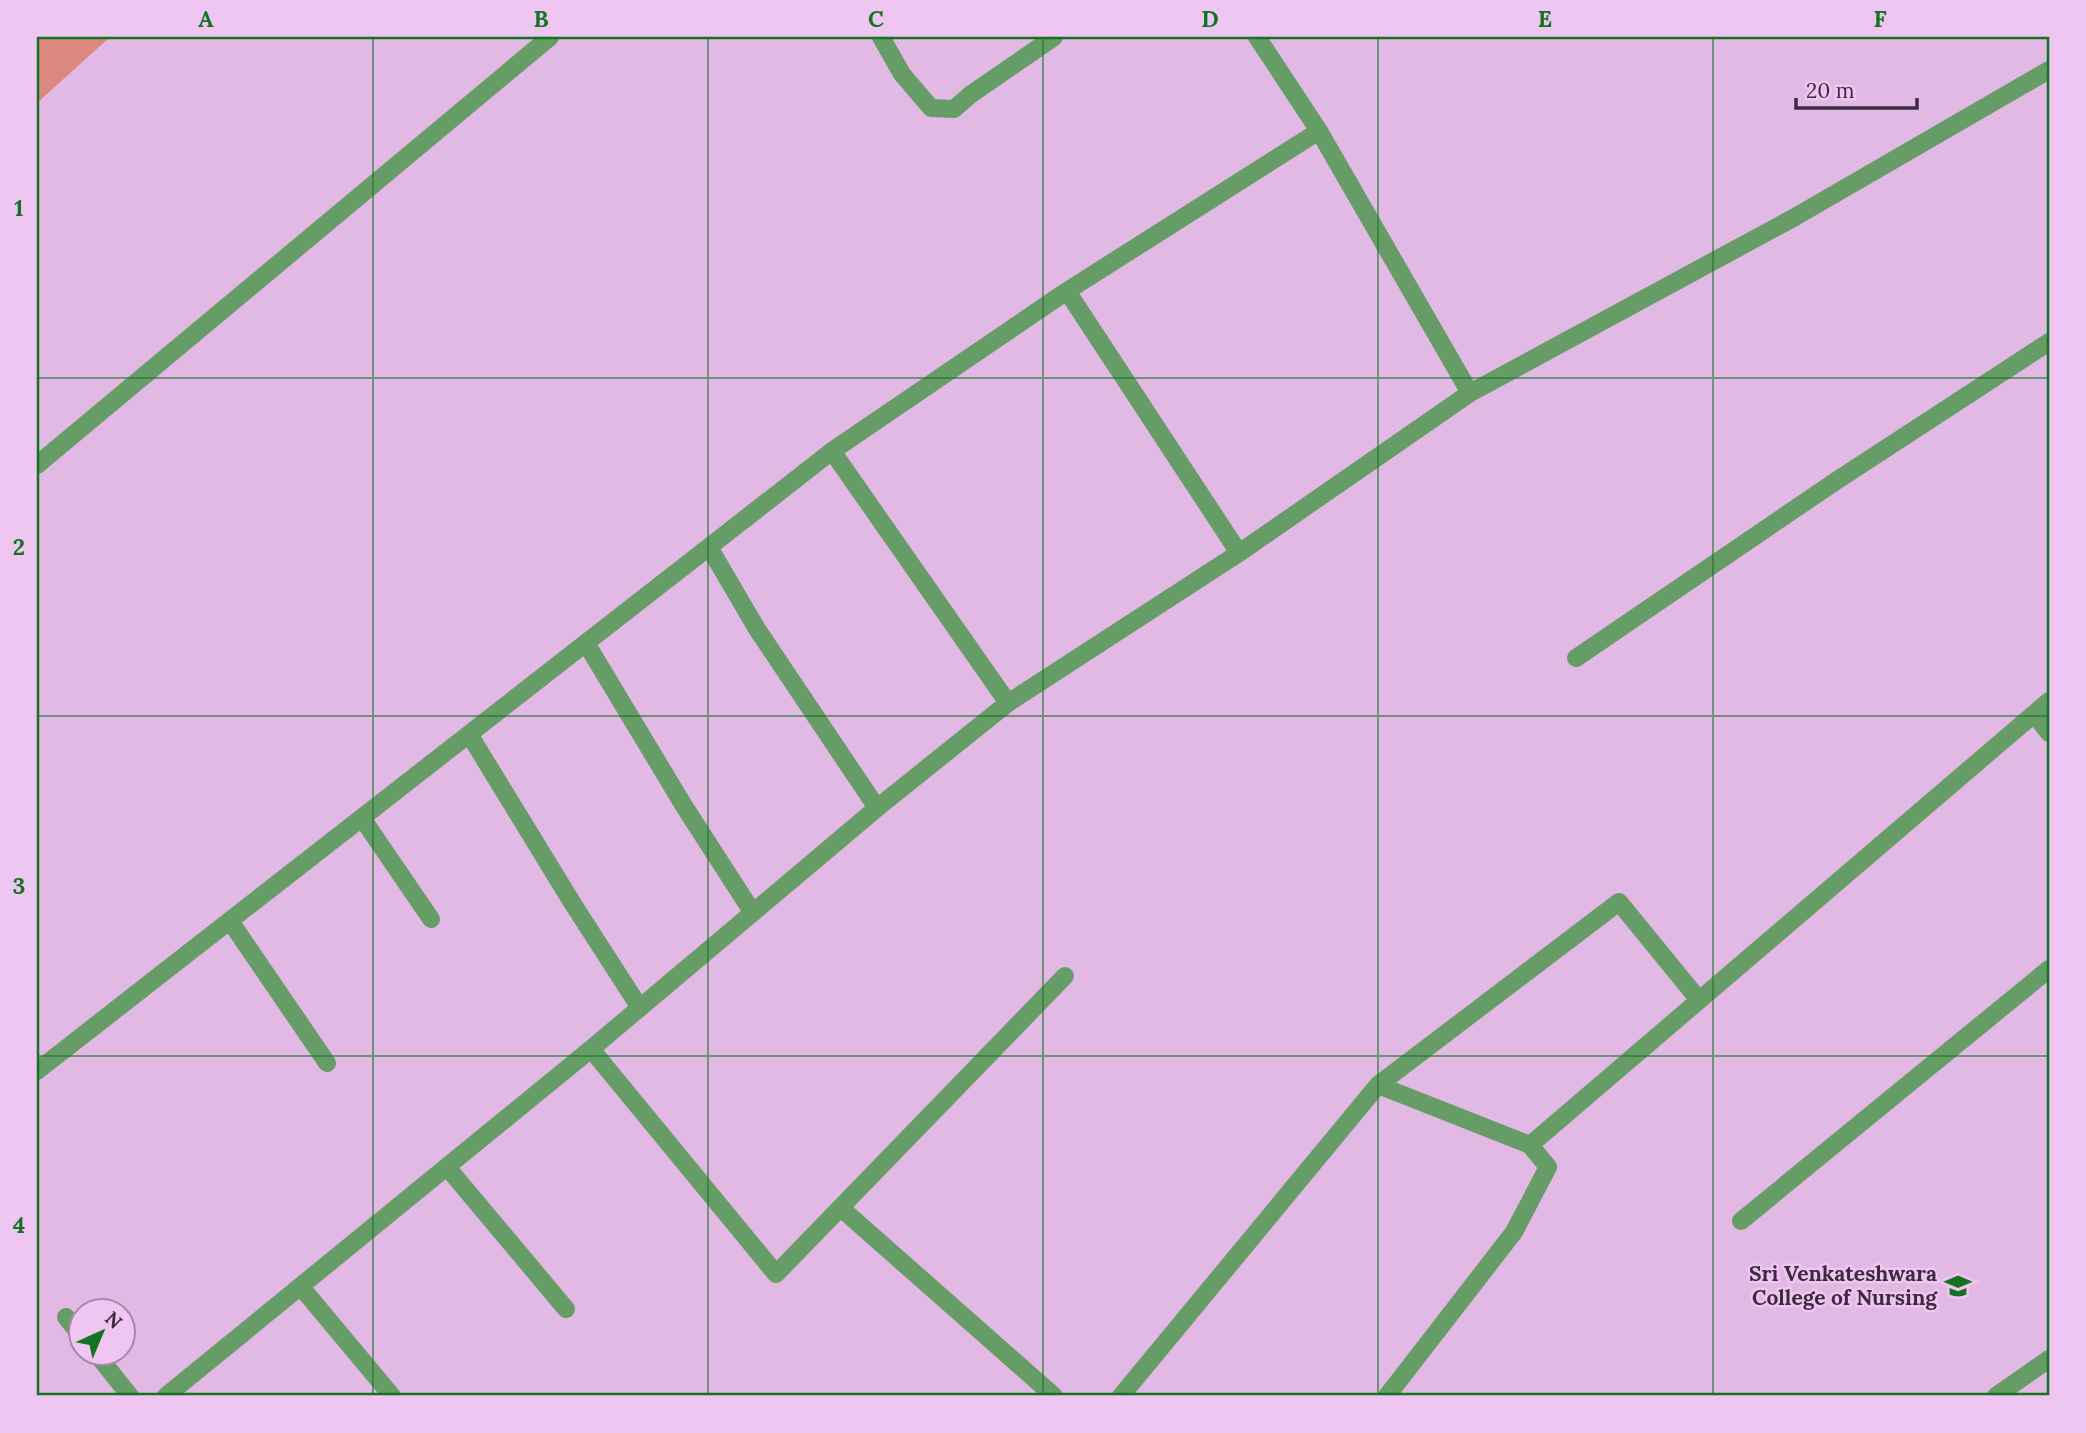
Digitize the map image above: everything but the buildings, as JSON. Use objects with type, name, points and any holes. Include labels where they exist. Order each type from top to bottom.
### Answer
[{"type":"street","points":[[37,465],[550,37]]},
{"type":"street","points":[[881,37],[902,74],[931,108],[954,109],[1054,37]]},
{"type":"street","points":[[1257,37],[1319,131],[1470,393]]},
{"type":"street","points":[[166,1396],[302,1287],[591,1049],[877,808],[1008,703],[1239,553],[1470,393],[1795,217],[2049,70]]},
{"type":"street","points":[[37,1072],[832,451],[1067,290],[1319,131]]},
{"type":"street","points":[[1067,290],[1239,553]]},
{"type":"street","points":[[1576,658],[1836,481],[2049,342]]},
{"type":"street","points":[[832,451],[1008,703]]},
{"type":"street","points":[[709,547],[757,629],[877,808]]},
{"type":"street","points":[[586,643],[684,806],[753,913]]},
{"type":"street","points":[[1530,1144],[2049,701]]},
{"type":"street","points":[[2034,714],[2049,733]]},
{"type":"street","points":[[469,734],[640,1008]]},
{"type":"street","points":[[362,818],[432,919]]},
{"type":"street","points":[[1121,1396],[1378,1085],[1619,902],[1699,1000]]},
{"type":"street","points":[[230,921],[327,1063]]},
{"type":"street","points":[[1741,1221],[2049,969]]},
{"type":"street","points":[[591,1049],[776,1274],[842,1209],[1065,976]]},
{"type":"street","points":[[1378,1085],[1530,1144],[1548,1167],[1514,1231],[1387,1396]]},
{"type":"street","points":[[447,1167],[566,1308]]},
{"type":"street","points":[[842,1209],[1054,1396]]},
{"type":"street","points":[[302,1287],[392,1396]]},
{"type":"street","points":[[1996,1396],[2049,1359]]},
{"type":"street","points":[[106,1366],[130,1396]]},
{"type":"shaded area","points":[[37,37],[110,37],[37,103]]},
{"type":"place","name":"Sri Venkateshwara College of Nursing","points":[[1958,1286]]}]
